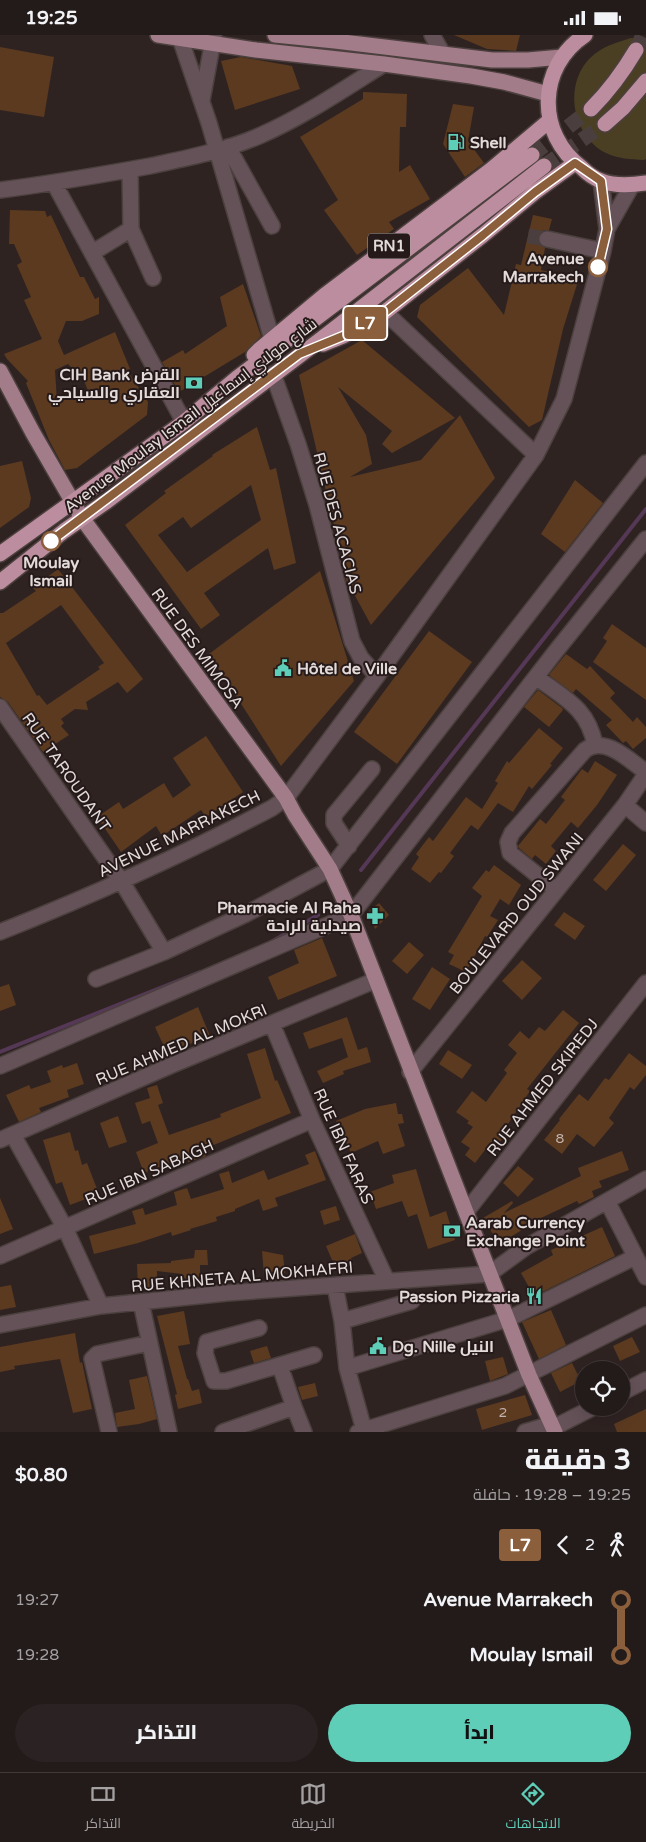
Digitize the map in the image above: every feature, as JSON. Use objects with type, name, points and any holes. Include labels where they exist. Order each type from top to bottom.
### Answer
[{"type":"highway","points":[[585,35],[576,41],[562,57],[553,75],[548,94],[549,121],[562,149],[575,163],[601,181],[639,184]]},
{"type":"highway","points":[[590,109],[622,74],[636,50]]},
{"type":"highway","points":[[605,124],[623,108],[646,81]]},
{"type":"highway","name":"RN1","points":[[237,378],[259,350],[272,339],[333,289],[492,169],[549,121]]},
{"type":"highway","name":"Avenue Moulay Ismail شارع مولاي إسماعيل","points":[[0,554],[184,422],[237,378],[532,155]]},
{"type":"highway","points":[[299,354],[343,336],[385,312],[535,192],[575,163]]},
{"type":"highway","name":"Avenue Moulay Ismail شارع مولاي إسماعيل","points":[[0,582],[544,166]]},
{"type":"main road","points":[[158,35],[213,39],[309,57],[384,63],[504,82],[548,94]]},
{"type":"main road","points":[[275,35],[492,60],[528,60],[562,57]]},
{"type":"main road","name":"RUE DES MIMOSA","points":[[0,371],[82,518],[286,798],[330,869],[351,915],[410,1072],[529,1375],[553,1428]]},
{"type":"street","points":[[432,35],[443,54]]},
{"type":"street","points":[[180,36],[188,66],[222,149],[272,339]]},
{"type":"street","points":[[202,101],[213,39]]},
{"type":"street","points":[[0,190],[130,170],[222,149],[260,136],[325,101],[384,63]]},
{"type":"street","points":[[222,149],[272,226]]},
{"type":"street","points":[[130,170],[131,229],[153,278]]},
{"type":"street","name":"AVENUE MARRAKECH","points":[[0,932],[122,882],[234,829],[286,798],[377,676],[536,455],[564,399],[603,251],[607,229],[601,181]]},
{"type":"street","points":[[54,183],[184,422]]},
{"type":"street","name":"AVENUE MARRAKECH","points":[[607,229],[639,184]]},
{"type":"street","points":[[92,253],[131,229]]},
{"type":"street","points":[[547,239],[603,251]]},
{"type":"street","points":[[385,312],[536,455]]},
{"type":"street","name":"RUE DES ACACIAS","points":[[273,374],[298,443],[317,505],[352,641],[361,658],[377,676]]},
{"type":"street","points":[[96,979],[164,952],[246,914],[330,869],[646,463]]},
{"type":"street","points":[[0,1066],[351,915],[646,539]]},
{"type":"street","points":[[536,677],[585,716],[591,727],[595,745]]},
{"type":"street","name":"RUE TAROUDANT","points":[[0,707],[122,882],[164,952]]},
{"type":"street","points":[[556,890],[514,857],[509,848],[510,838],[586,749],[595,745],[610,748],[646,773]]},
{"type":"street","points":[[349,845],[334,823],[334,815],[372,769]]},
{"type":"street","name":"BOULEVARD OUD SWANI","points":[[410,1072],[625,805],[646,773]]},
{"type":"street","points":[[625,805],[646,823]]},
{"type":"street","name":"RUE AHMED AL MOKRI","points":[[6,1137],[376,980]]},
{"type":"street","name":"RUE AHMED SKIREDJ","points":[[466,1212],[644,990]]},
{"type":"street","name":"RUE IBN FARAS","points":[[272,1024],[312,1120],[386,1281]]},
{"type":"street","name":"RUE IBN SABAGH","points":[[0,1256],[312,1120]]},
{"type":"street","points":[[6,1137],[65,1228],[101,1306]]},
{"type":"street","points":[[489,1274],[526,1247],[646,1179]]},
{"type":"street","points":[[606,1201],[646,1277]]},
{"type":"street","points":[[346,1368],[508,1319],[635,1257]]},
{"type":"street","name":"RUE KHNETA AL MOKHAFRI","points":[[0,1325],[101,1306],[227,1293],[489,1274]]},
{"type":"street","points":[[335,1286],[342,1321],[346,1368],[361,1431],[395,1427],[506,1386],[646,1315]]},
{"type":"street","points":[[342,1321],[412,1301]]},
{"type":"street","points":[[141,1302],[169,1432]]},
{"type":"street","points":[[259,1328],[208,1341],[205,1353],[213,1380],[217,1382],[226,1381],[314,1355]]},
{"type":"street","points":[[110,1432],[92,1359],[97,1354],[149,1343]]},
{"type":"street","points":[[280,1366],[304,1432]]},
{"type":"street","points":[[630,1388],[646,1380]]},
{"type":"street","points":[[223,1432],[294,1407]]},
{"type":"street","points":[[525,1432],[553,1428],[576,1416]]},
{"type":"shaded area","points":[[631,38],[646,40],[646,159],[644,160],[615,156],[606,153],[594,145],[584,133],[578,120],[575,106],[575,91],[578,77],[585,64],[604,48]]},
{"type":"building","points":[[454,35],[520,35],[516,51],[487,49]]},
{"type":"building","points":[[0,47],[54,57],[44,117],[0,110]]},
{"type":"building","points":[[241,57],[292,66],[300,89],[235,110],[221,61]]},
{"type":"building","points":[[363,92],[407,94],[406,127],[400,127],[399,172],[410,165],[430,199],[389,222],[394,229],[357,255],[324,210],[338,200],[300,137],[363,99]]},
{"type":"building","name":"Shell","points":[[453,104],[474,107],[468,141],[484,163],[465,177],[443,144]]},
{"type":"building","points":[[10,210],[45,211],[47,217],[51,215],[80,277],[84,277],[95,299],[99,297],[99,314],[82,321],[66,321],[58,341],[64,355],[115,332],[130,369],[127,370],[148,402],[147,415],[77,468],[65,470],[49,440],[26,383],[28,381],[4,354],[42,339],[24,300],[31,297],[17,265],[22,262],[14,244],[9,244]],"holes":[[[68,364],[76,372],[80,371],[89,393],[57,402],[55,370]]]},
{"type":"building","points":[[533,215],[552,219],[549,230],[544,230],[538,237],[538,242],[545,248],[541,270],[579,278],[563,329],[542,420],[529,427],[417,317],[420,305],[468,268],[504,315],[516,264],[521,265]]},
{"type":"building","points":[[243,284],[261,336],[245,352],[179,392],[162,362],[183,350],[185,354],[227,326],[220,297]]},
{"type":"building","points":[[362,340],[455,418],[392,453],[382,444],[392,431],[338,387],[366,435],[372,464],[350,477],[421,460],[460,415],[495,478],[371,625],[353,592],[348,588],[341,555],[350,548],[340,551],[299,375]]},
{"type":"building","points":[[257,427],[270,470],[276,468],[296,563],[274,570],[268,548],[204,593],[220,615],[201,629],[125,525],[166,493],[164,491],[212,455]],"holes":[[[251,485],[261,520],[187,572],[158,535],[183,517],[191,528]]]},
{"type":"building","points":[[22,461],[31,498],[29,507],[0,528],[0,466]]},
{"type":"building","points":[[575,480],[603,503],[565,552],[541,534]]},
{"type":"building","points":[[58,569],[143,679],[127,693],[118,682],[86,702],[88,710],[75,709],[61,719],[64,723],[61,726],[69,735],[43,752],[8,702],[0,697],[0,613],[3,613],[36,591],[33,588]],"holes":[[[61,605],[104,663],[98,667],[100,669],[47,705],[39,695],[37,696],[6,643]]]},
{"type":"building","name":"Hôtel de Ville","points":[[320,571],[354,681],[281,766],[209,654]]},
{"type":"building","points":[[612,624],[646,648],[646,700],[593,662],[607,641],[603,638]]},
{"type":"building","points":[[429,631],[472,662],[397,764],[354,732]]},
{"type":"building","points":[[566,654],[587,669],[590,666],[615,693],[610,698],[633,722],[637,717],[646,727],[646,738],[633,749],[626,741],[623,743],[606,725],[612,720],[576,689],[573,693],[549,675]]},
{"type":"building","points":[[538,690],[563,710],[549,727],[524,707]]},
{"type":"building","points":[[539,728],[563,748],[532,789],[529,786],[513,812],[498,803],[478,830],[471,825],[450,853],[454,856],[441,873],[439,872],[430,883],[411,869],[419,857],[416,854],[429,837],[433,841],[466,797],[482,809],[498,783],[495,781],[507,761],[509,763]]},
{"type":"building","points":[[206,736],[243,792],[206,817],[201,810],[162,836],[156,826],[121,852],[97,817],[119,802],[123,809],[164,783],[173,798],[191,785],[173,758]]},
{"type":"building","points":[[595,761],[617,775],[597,805],[578,828],[571,822],[551,846],[556,851],[546,864],[535,855],[532,859],[518,846],[540,819],[546,824],[565,800],[561,797],[582,769],[588,773]]},
{"type":"building","points":[[623,844],[636,855],[606,891],[593,880]]},
{"type":"building","points":[[494,865],[521,885],[509,905],[500,899],[490,916],[498,920],[487,937],[485,936],[466,972],[449,964],[454,955],[448,952],[482,896],[472,888],[486,870],[489,872]]},
{"type":"building","points":[[379,903],[389,915],[375,929],[369,911]]},
{"type":"building","points":[[564,912],[585,926],[575,940],[554,925]]},
{"type":"building","points":[[322,938],[337,976],[278,1000],[268,977],[299,963],[294,950]]},
{"type":"building","points":[[409,942],[424,955],[407,974],[392,961]]},
{"type":"building","points":[[522,960],[542,978],[522,1000],[502,981]]},
{"type":"building","points":[[432,967],[450,979],[430,1010],[412,999]]},
{"type":"building","points":[[9,984],[16,1005],[0,1011],[0,987]]},
{"type":"building","points":[[198,1007],[210,1036],[167,1053],[155,1027]]},
{"type":"building","points":[[563,1010],[579,1023],[527,1089],[530,1091],[506,1127],[509,1130],[497,1146],[491,1142],[475,1163],[465,1155],[470,1148],[461,1142],[473,1127],[467,1123],[469,1121],[456,1112],[472,1091],[486,1102],[507,1073],[504,1070],[517,1053],[508,1045],[520,1031],[529,1039],[539,1027],[545,1031]]},
{"type":"building","points":[[347,1017],[358,1050],[367,1047],[371,1062],[343,1071],[344,1074],[323,1083],[317,1071],[348,1057],[342,1038],[309,1049],[303,1033]]},
{"type":"building","points":[[265,1048],[275,1081],[277,1080],[291,1113],[204,1149],[206,1156],[204,1157],[188,1162],[186,1157],[144,1173],[136,1152],[158,1143],[150,1121],[142,1124],[135,1103],[150,1098],[147,1088],[157,1085],[163,1103],[158,1105],[169,1135],[221,1117],[220,1114],[261,1098],[247,1054]]},
{"type":"building","points":[[448,1050],[472,1065],[462,1079],[439,1064]]},
{"type":"building","points":[[629,1053],[646,1066],[646,1075],[634,1090],[630,1087],[609,1118],[614,1123],[594,1147],[577,1134],[562,1154],[544,1140],[579,1094],[588,1101],[605,1078],[609,1080]]},
{"type":"building","points":[[77,1063],[84,1084],[67,1090],[69,1097],[39,1108],[41,1112],[19,1122],[6,1095],[29,1085],[31,1089],[51,1082],[47,1071],[62,1065],[63,1068]]},
{"type":"building","points":[[396,1103],[398,1114],[402,1114],[404,1123],[398,1124],[405,1146],[383,1154],[378,1141],[351,1153],[336,1121],[365,1109]]},
{"type":"building","points":[[118,1116],[127,1142],[109,1148],[100,1123]]},
{"type":"building","points":[[70,1132],[75,1151],[78,1150],[82,1165],[87,1163],[99,1194],[70,1205],[62,1182],[56,1184],[43,1140]]},
{"type":"building","points":[[315,1151],[326,1180],[275,1198],[278,1206],[263,1211],[259,1199],[235,1209],[235,1211],[216,1217],[217,1221],[191,1230],[172,1236],[171,1232],[138,1243],[94,1254],[89,1236],[136,1224],[132,1211],[143,1208],[145,1215],[177,1205],[174,1192],[187,1188],[191,1199],[224,1189],[219,1174],[229,1171],[232,1183],[264,1170],[268,1180],[309,1164],[305,1155]]},
{"type":"building","points":[[622,1151],[629,1170],[599,1181],[602,1187],[592,1191],[594,1197],[579,1204],[577,1201],[524,1226],[525,1228],[499,1244],[483,1218],[512,1201],[513,1203],[504,1213],[581,1176],[578,1168]]},
{"type":"building","points":[[518,1166],[534,1179],[518,1197],[503,1183]]},
{"type":"building","points":[[416,1169],[430,1217],[446,1211],[455,1240],[428,1249],[417,1214],[408,1217],[402,1201],[376,1209],[370,1192],[394,1183],[392,1175]]},
{"type":"building","points":[[0,1198],[13,1229],[0,1234]]},
{"type":"building","points":[[336,1206],[340,1220],[324,1225],[320,1211]]},
{"type":"building","points":[[602,1227],[615,1256],[534,1296],[521,1273],[553,1255],[551,1250]]},
{"type":"building","points":[[355,1234],[362,1253],[351,1258],[354,1265],[340,1270],[336,1261],[332,1260],[326,1246]]},
{"type":"building","points":[[195,1250],[207,1250],[208,1265],[200,1265],[200,1279],[186,1281],[182,1274],[157,1271],[157,1288],[138,1289],[137,1264],[171,1263],[171,1261],[194,1258]]},
{"type":"building","points":[[262,1251],[283,1255],[285,1273],[264,1275]]},
{"type":"building","points":[[11,1285],[16,1307],[0,1310],[0,1287]]},
{"type":"building","points":[[551,1310],[566,1345],[539,1359],[522,1322]]},
{"type":"building","points":[[184,1311],[190,1344],[178,1346],[192,1391],[199,1389],[202,1403],[178,1409],[175,1395],[177,1394],[157,1316]]},
{"type":"building","points":[[75,1333],[80,1363],[82,1362],[92,1409],[73,1413],[60,1359],[14,1366],[15,1369],[0,1372],[0,1347]]},
{"type":"building","points":[[632,1337],[640,1352],[620,1361],[613,1346]]},
{"type":"building","points":[[267,1346],[271,1358],[254,1363],[250,1351]]},
{"type":"building","points":[[503,1357],[508,1374],[490,1381],[485,1361]]},
{"type":"building","points":[[572,1363],[575,1369],[575,1384],[560,1392],[551,1373]]},
{"type":"building","points":[[147,1376],[157,1419],[117,1427],[115,1413],[135,1409],[129,1380]]},
{"type":"building","points":[[315,1383],[318,1396],[302,1400],[298,1387]]},
{"type":"building","points":[[525,1395],[532,1415],[482,1430],[476,1409]]},
{"type":"building","points":[[646,1409],[646,1432],[617,1432],[614,1424]]},
{"type":"waterway","points":[[361,870],[646,509]]},
{"type":"waterway","points":[[271,942],[318,915]]},
{"type":"waterway","points":[[0,1052],[200,972]]},
{"type":"tunnel","points":[[636,50],[643,35]]},
{"type":"tunnel","points":[[532,155],[591,109]]},
{"type":"tunnel","points":[[544,166],[605,124]]},
{"type":"tunnel","points":[[528,236],[547,239]]},
{"type":"bus line","name":"L7","points":[[51,541],[107,501],[299,354],[343,336],[385,312],[535,192],[575,163],[601,181],[607,229],[598,267]]},
{"type":"place","name":"Shell","points":[[456,142]]},
{"type":"place","name":"Avenue Marrakech","points":[[598,267]]},
{"type":"place","name":"CIH Bank القرض العقاري والسياحي","points":[[194,383]]},
{"type":"place","name":"Moulay Ismail","points":[[51,541]]},
{"type":"place","name":"Hôtel de Ville","points":[[283,668]]},
{"type":"place","name":"Pharmacie Al Raha صيدلية الراحة","points":[[375,916]]},
{"type":"place","name":"Aarab Currency Exchange Point","points":[[452,1231]]},
{"type":"place","name":"Passion Pizzaria","points":[[534,1296]]},
{"type":"place","name":"Dg. Nille النيل","points":[[378,1346]]}]
